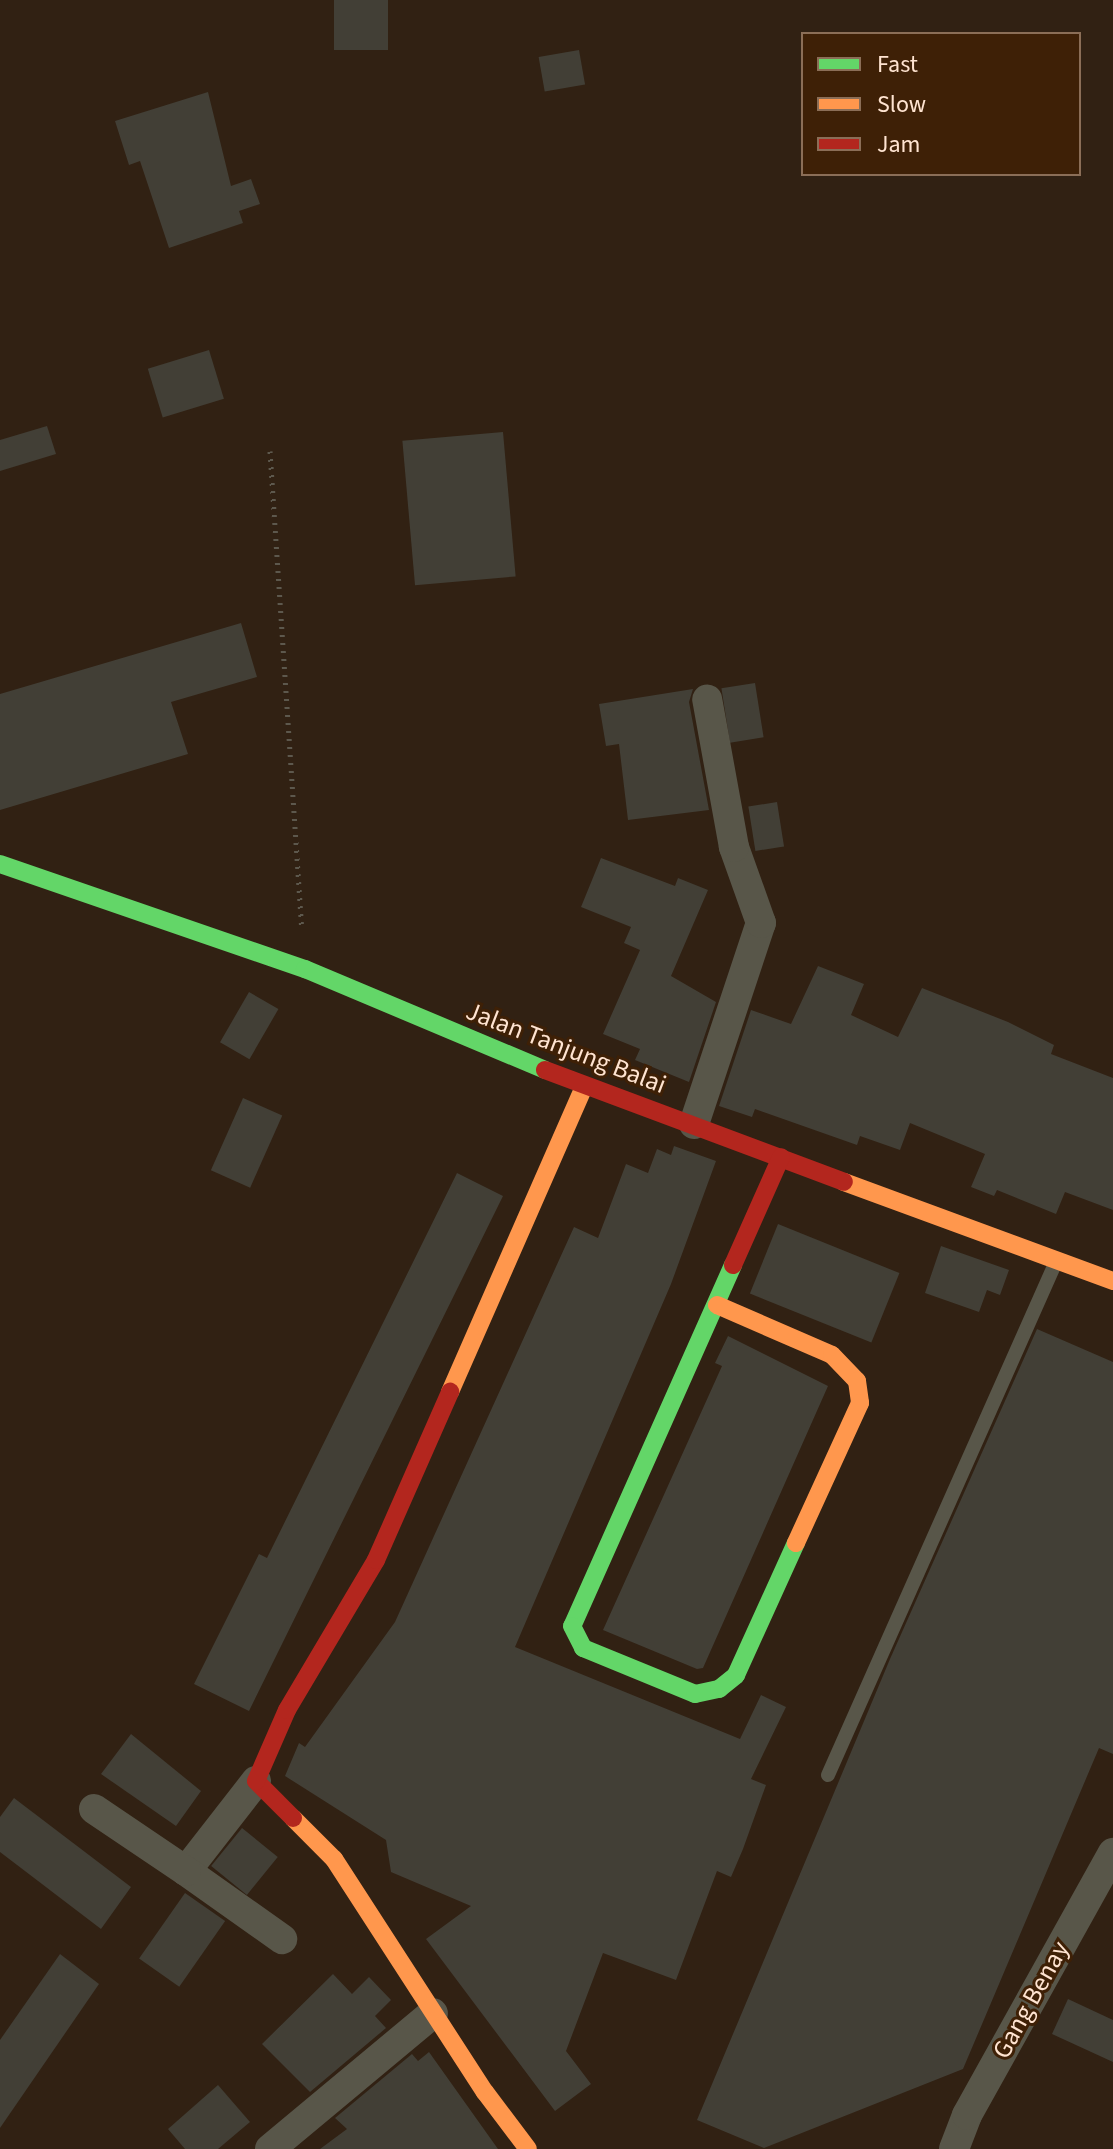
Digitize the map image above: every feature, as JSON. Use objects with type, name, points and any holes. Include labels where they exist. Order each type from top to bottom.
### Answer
[{"type":"street","points":[[694,1124],[761,923],[734,847],[707,699]]},
{"type":"street","name":"Jalan Tanjung Balai","points":[[0,864],[305,969],[584,1087],[694,1124],[1113,1281]]},
{"type":"street","points":[[186,1871],[256,1781],[287,1710],[376,1560],[584,1087]]},
{"type":"street","points":[[717,1305],[832,1355],[857,1381],[860,1403],[736,1675],[719,1689],[695,1694],[583,1648],[572,1626],[781,1157]]},
{"type":"street","points":[[256,1781],[334,1859],[433,2013],[528,2149]]},
{"type":"street","points":[[94,1809],[282,1939]]},
{"type":"street","name":"Gang Benay","points":[[954,2149],[967,2115],[1113,1853]]},
{"type":"street","points":[[270,2149],[433,2013]]},
{"type":"lane","points":[[828,1775],[1056,1260]]},
{"type":"path","points":[[270,451],[305,969]]},
{"type":"building","points":[[334,0],[388,0],[388,50],[334,50]]},
{"type":"building","points":[[579,50],[585,84],[545,92],[539,57]]},
{"type":"building","points":[[208,92],[231,186],[251,179],[260,204],[239,211],[243,223],[169,248],[140,161],[129,165],[115,121]]},
{"type":"building","points":[[209,350],[224,399],[163,417],[148,369]]},
{"type":"building","points":[[47,426],[56,454],[0,471],[0,440]]},
{"type":"building","points":[[503,432],[516,576],[415,585],[402,441]]},
{"type":"building","points":[[241,623],[257,677],[171,702],[188,754],[0,810],[0,694]]},
{"type":"building","points":[[755,683],[764,737],[730,743],[721,688]]},
{"type":"building","points":[[693,689],[689,702],[709,810],[628,820],[619,744],[606,746],[599,704]]},
{"type":"building","points":[[777,802],[784,846],[755,851],[748,807]]},
{"type":"building","points":[[601,858],[675,886],[678,878],[708,890],[671,976],[716,1002],[689,1082],[635,1060],[640,1049],[603,1034],[640,950],[624,943],[631,927],[581,907]]},
{"type":"building","points":[[818,966],[864,984],[851,1015],[898,1037],[922,988],[1008,1022],[1054,1045],[1051,1054],[1113,1078],[1113,1210],[1065,1192],[1056,1214],[997,1190],[994,1196],[971,1187],[985,1154],[910,1123],[900,1150],[860,1136],[857,1145],[755,1109],[752,1117],[719,1106],[751,1010],[791,1024]]},
{"type":"building","points":[[249,992],[278,1009],[249,1059],[220,1042]]},
{"type":"building","points":[[243,1098],[282,1115],[250,1188],[211,1170]]},
{"type":"building","points":[[674,1146],[716,1161],[671,1284],[515,1647],[740,1739],[761,1695],[786,1707],[751,1779],[766,1785],[743,1849],[731,1877],[717,1871],[676,1980],[603,1953],[566,2051],[591,2084],[555,2111],[426,1939],[471,1906],[391,1872],[386,1840],[285,1776],[299,1743],[305,1747],[395,1622],[574,1227],[598,1238],[626,1164],[648,1173],[657,1149],[671,1155]]},
{"type":"building","points":[[457,1173],[503,1196],[249,1711],[194,1684],[259,1554],[267,1558]]},
{"type":"building","points":[[778,1224],[899,1273],[871,1343],[750,1294]]},
{"type":"building","points":[[941,1246],[1009,1270],[1000,1295],[987,1290],[979,1312],[925,1293]]},
{"type":"building","points":[[1037,1329],[1113,1362],[1113,1754],[1099,1748],[963,2069],[764,2148],[697,2120],[890,1659]]},
{"type":"building","points":[[728,1336],[828,1386],[703,1668],[697,1669],[603,1630],[722,1366],[715,1363]]},
{"type":"building","points":[[131,1734],[201,1791],[176,1826],[101,1774]]},
{"type":"building","points":[[14,1798],[131,1887],[101,1929],[0,1852],[0,1817]]},
{"type":"building","points":[[242,1828],[278,1857],[247,1895],[211,1866]]},
{"type":"building","points":[[185,1893],[225,1921],[179,1987],[139,1959]]},
{"type":"building","points":[[60,1954],[99,1984],[0,2128],[0,2040]]},
{"type":"building","points":[[333,1974],[352,1994],[369,1977],[391,2000],[375,2016],[386,2028],[310,2092],[262,2044]]},
{"type":"building","points":[[1068,1999],[1113,2020],[1113,2062],[1052,2034]]},
{"type":"building","points":[[429,2052],[498,2149],[320,2149],[347,2129],[335,2118],[412,2054],[418,2061]]},
{"type":"building","points":[[218,2085],[250,2122],[218,2149],[185,2149],[168,2129]]},
{"type":"traffic: fast","points":[[0,864],[305,969],[545,1070]]},
{"type":"traffic: fast","points":[[733,1265],[572,1626],[583,1648],[695,1694],[719,1689],[736,1675],[796,1543]]},
{"type":"traffic: slow","points":[[450,1392],[584,1087]]},
{"type":"traffic: slow","points":[[844,1182],[1113,1281]]},
{"type":"traffic: slow","points":[[717,1305],[832,1355],[857,1381],[860,1403],[796,1543]]},
{"type":"traffic: slow","points":[[293,1818],[334,1859],[485,2092],[528,2149]]},
{"type":"traffic: jam","points":[[545,1070],[844,1182]]},
{"type":"traffic: jam","points":[[733,1265],[781,1157]]},
{"type":"traffic: jam","points":[[293,1818],[256,1781],[287,1710],[376,1560],[450,1392]]}]
